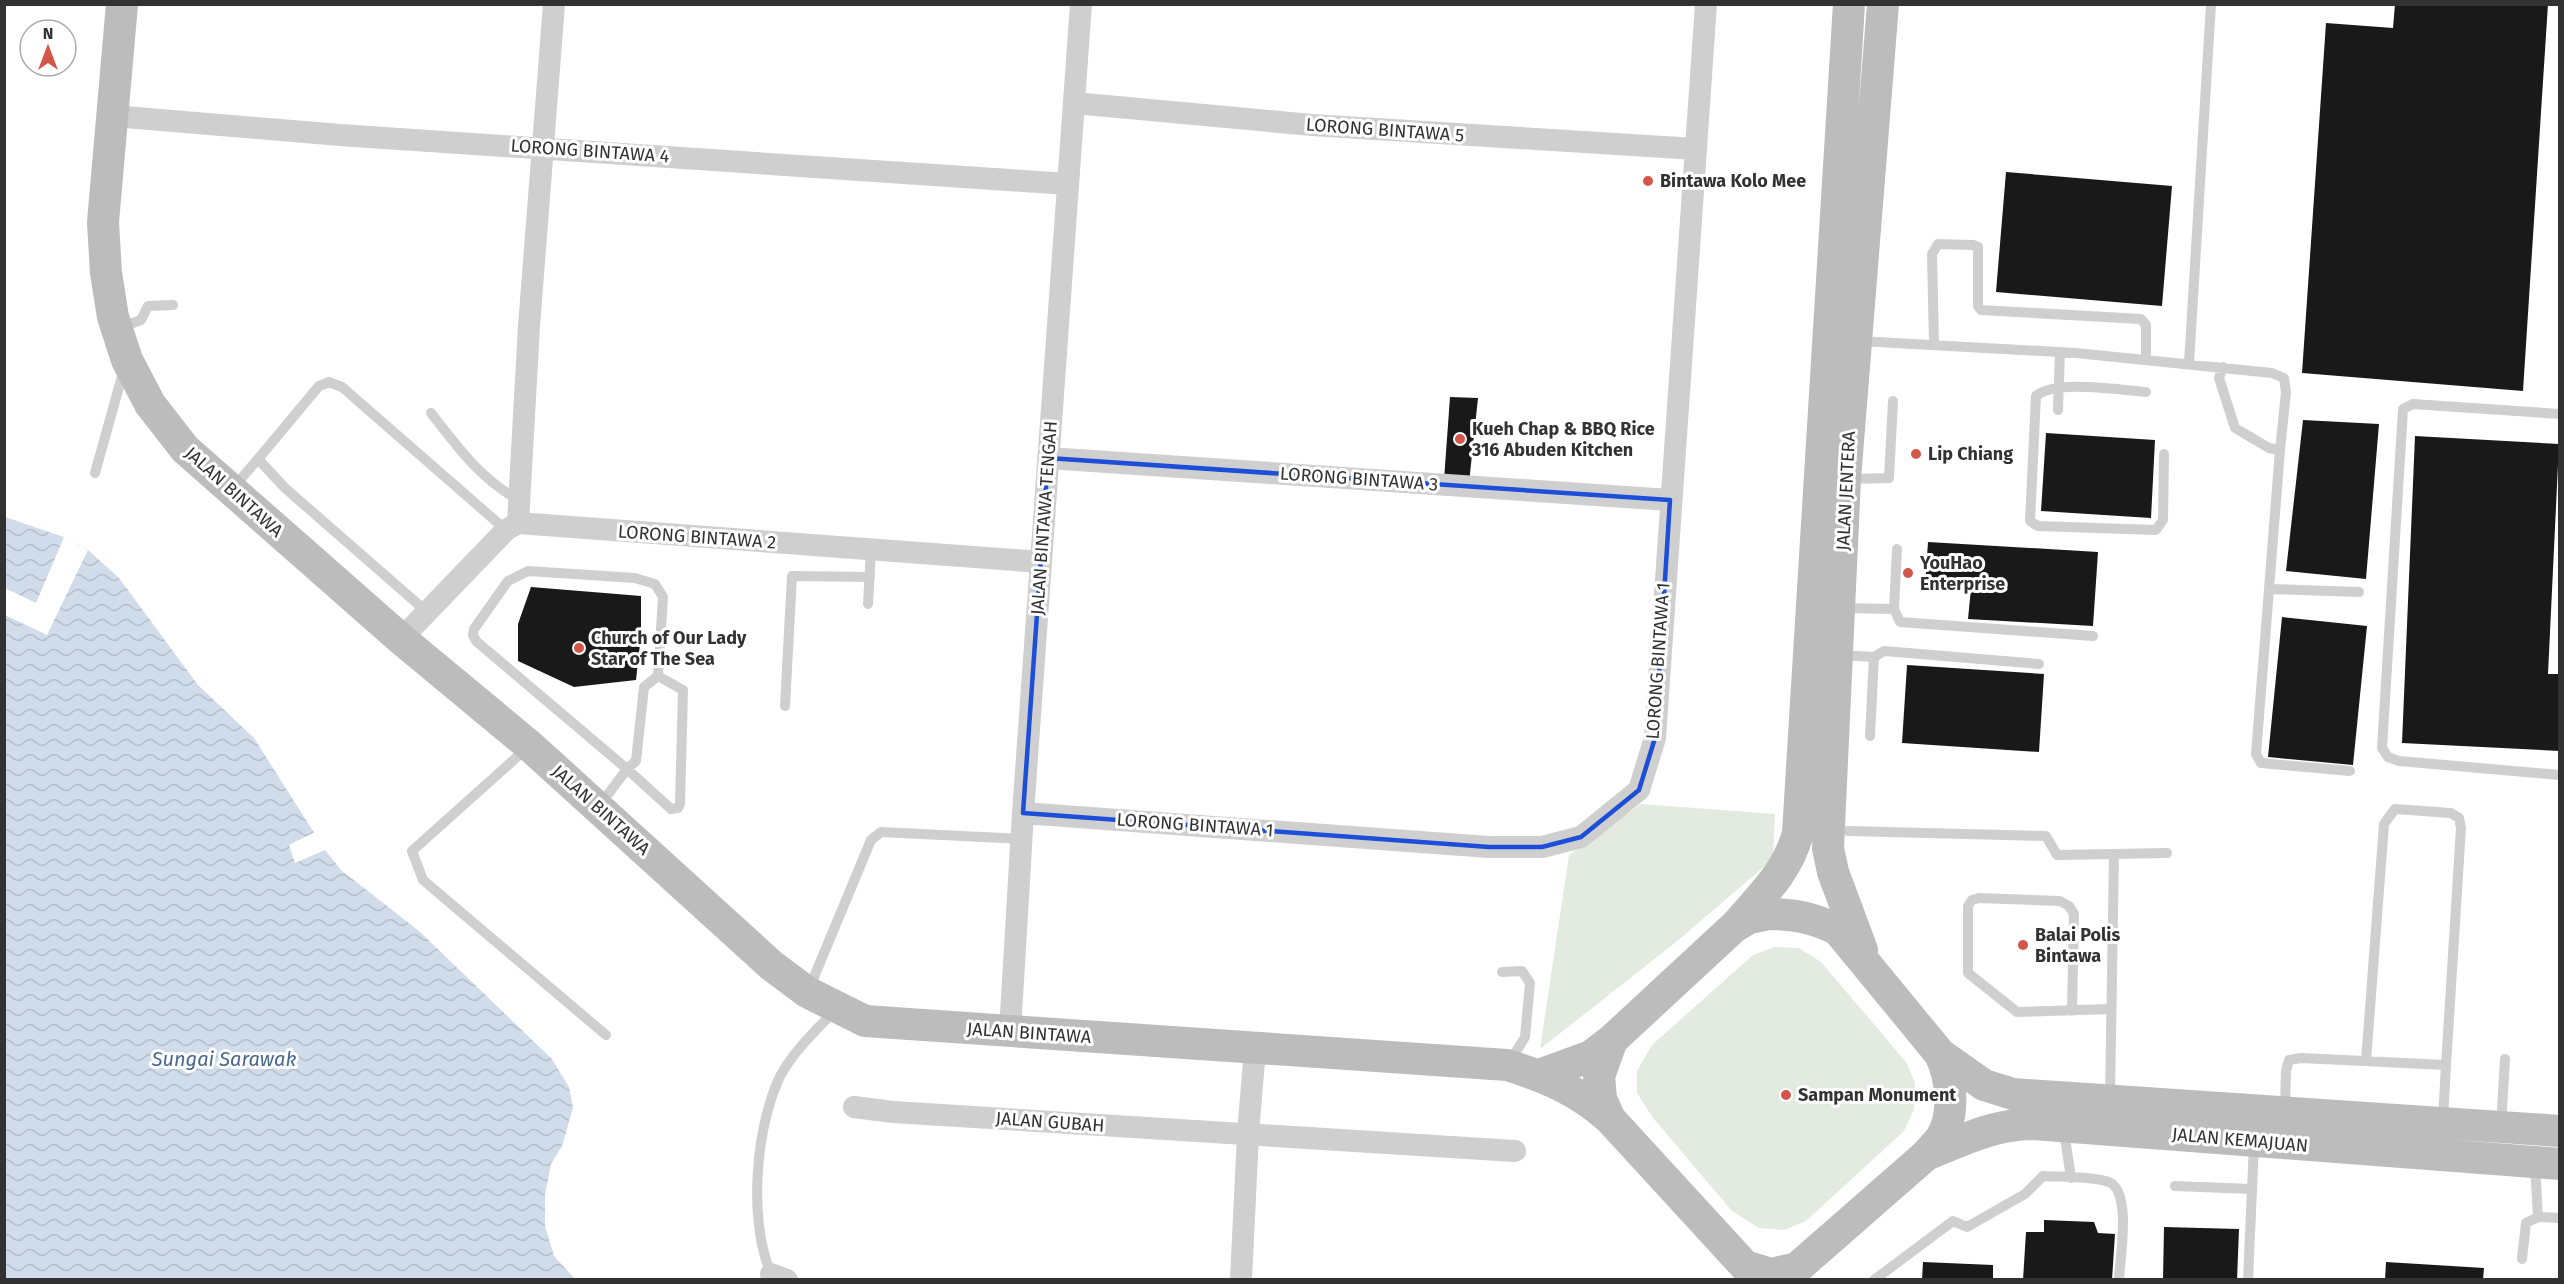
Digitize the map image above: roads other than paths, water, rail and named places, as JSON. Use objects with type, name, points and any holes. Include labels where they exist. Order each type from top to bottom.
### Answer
[{"type":"street","name":"JALAN BINTAWA","points":[[122,4],[103,222],[106,273],[116,328],[127,360],[150,404],[185,449],[401,639],[530,746],[771,965],[807,992],[865,1021],[1507,1065],[1539,1075],[1576,1092],[1610,1119]]},
{"type":"street","points":[[401,639],[512,527],[519,500],[542,148],[554,4]]},
{"type":"street","name":"JALAN BINTAWA TENGAH","points":[[1010,1031],[1021,839],[1081,4]]},
{"type":"street","name":"LORONG BINTAWA 1","points":[[1023,813],[1489,847],[1542,847],[1581,837],[1640,790],[1655,738],[1706,4]]},
{"type":"street","name":"JALAN JENTERA","points":[[1734,927],[1781,874],[1792,855],[1798,833],[1849,4]]},
{"type":"street","name":"JALAN JENTERA","points":[[1872,971],[1852,929],[1833,872],[1828,848],[1845,479],[1882,4]]},
{"type":"street","name":"LORONG BINTAWA 5","points":[[1074,103],[1312,125],[1696,149]]},
{"type":"street","name":"LORONG BINTAWA 4","points":[[113,117],[1068,184]]},
{"type":"street","name":"LORONG BINTAWA 3","points":[[1048,458],[1670,500]]},
{"type":"street","name":"LORONG BINTAWA 2","points":[[512,527],[1041,562]]},
{"type":"street","points":[[1539,1075],[1591,1056],[1612,1040],[1734,927],[1749,918],[1769,914],[1793,914],[1815,919],[1838,930],[1940,1054],[1948,1070],[1950,1096],[1947,1120],[1942,1137],[1925,1156],[1797,1268],[1772,1274],[1745,1266],[1610,1119],[1601,1099],[1599,1076],[1612,1040]]},
{"type":"street","points":[[1241,1280],[1248,1134],[1255,1049]]},
{"type":"street","name":"JALAN KEMAJUAN","points":[[1940,1054],[1984,1084],[2013,1094],[2443,1121],[2559,1131]]},
{"type":"street","name":"JALAN GUBAH","points":[[854,1107],[893,1112],[1515,1151]]},
{"type":"street","name":"JALAN KEMAJUAN","points":[[1925,1156],[1986,1131],[2011,1124],[2063,1124],[2547,1163]]},
{"type":"street","points":[[1726,1245],[1743,1280]]},
{"type":"street","points":[[1803,1280],[1820,1247]]},
{"type":"lane","points":[[2188,363],[2211,4]]},
{"type":"lane","points":[[1934,343],[1932,254],[1938,244],[1973,245],[1978,247],[1978,306],[1981,310],[2141,319],[2146,325],[2146,358]]},
{"type":"lane","points":[[116,328],[141,320],[148,306],[173,305]]},
{"type":"lane","points":[[1856,341],[1934,343],[2146,358],[2272,373],[2284,378],[2286,392],[2256,754],[2261,763],[2350,771]]},
{"type":"lane","points":[[2058,410],[2060,352]]},
{"type":"lane","points":[[95,473],[127,360]]},
{"type":"lane","points":[[2223,367],[2219,378],[2235,428],[2269,448],[2280,450]]},
{"type":"lane","points":[[231,490],[319,386],[329,382],[342,387],[512,527]]},
{"type":"lane","points":[[2146,392],[2058,387],[2043,390],[2036,396],[2031,521],[2038,526],[2156,530],[2163,520],[2164,454]]},
{"type":"lane","points":[[1845,479],[1889,478],[1893,401]]},
{"type":"lane","points":[[2559,414],[2413,404],[2403,409],[2382,748],[2388,757],[2399,761],[2559,775]]},
{"type":"lane","points":[[431,413],[464,455],[496,489],[519,500]]},
{"type":"lane","points":[[258,459],[285,488],[428,612]]},
{"type":"lane","points":[[1897,549],[1894,609],[1900,622],[1910,625],[2093,636]]},
{"type":"lane","points":[[868,604],[871,550]]},
{"type":"lane","points":[[598,808],[627,769],[636,761],[644,687],[658,676],[663,597],[655,584],[635,578],[528,571],[508,581],[474,629],[473,634],[476,641],[627,769],[671,809],[678,808],[683,690],[658,676]]},
{"type":"lane","points":[[784,706],[792,576],[870,577]]},
{"type":"lane","points":[[2271,589],[2359,592]]},
{"type":"lane","points":[[1840,608],[1894,609]]},
{"type":"lane","points":[[1838,655],[1874,657],[1884,651],[2039,664]]},
{"type":"lane","points":[[1870,735],[1874,657]]},
{"type":"lane","points":[[530,746],[412,851],[423,880],[606,1035]]},
{"type":"lane","points":[[2366,1061],[2384,824],[2395,809],[2451,813],[2459,818],[2461,828],[2443,1121]]},
{"type":"lane","points":[[1848,831],[2046,836],[2057,855],[2167,853]]},
{"type":"lane","points":[[807,992],[871,840],[881,832],[1021,839]]},
{"type":"lane","points":[[2110,1101],[2114,854]]},
{"type":"lane","points":[[2072,1011],[2074,914],[2069,906],[2060,901],[1979,898],[1972,900],[1968,906],[1968,973],[1973,979],[2017,1012],[2072,1011],[2111,1009]]},
{"type":"lane","points":[[1502,972],[1522,971],[1530,982],[1526,1037],[1507,1065]]},
{"type":"lane","points":[[779,1277],[762,1251],[758,1202],[761,1135],[777,1081],[812,1033],[837,1009]]},
{"type":"lane","points":[[2285,1112],[2286,1071],[2289,1060],[2301,1058],[2446,1065]]},
{"type":"lane","points":[[2501,1126],[2505,1059]]},
{"type":"lane","points":[[2063,1124],[2071,1178]]},
{"type":"lane","points":[[2247,1280],[2255,1141]]},
{"type":"lane","points":[[2538,1217],[2547,1163]]},
{"type":"lane","points":[[1874,1280],[1953,1221],[1967,1227],[2025,1194],[2043,1176],[2108,1181],[2118,1188],[2123,1200],[2119,1280]]},
{"type":"lane","points":[[2175,1186],[2251,1189]]},
{"type":"lane","points":[[2522,1259],[2526,1223],[2538,1217],[2559,1218]]},
{"type":"water","name":"Sungai Sarawak","points":[[5,517],[64,537],[88,550],[119,578],[198,685],[254,738],[325,850],[341,870],[419,931],[552,1059],[569,1087],[573,1108],[562,1146],[551,1164],[545,1195],[545,1226],[554,1256],[575,1279],[5,1280]]},
{"type":"place","name":"Bintawa Kolo Mee","points":[[1648,181]]},
{"type":"place","name":"Kueh Chap & BBQ Rice 316 Abuden Kitchen","points":[[1460,439]]},
{"type":"place","name":"Lip Chiang","points":[[1916,454]]},
{"type":"place","name":"YouHao Enterprise","points":[[1908,573]]},
{"type":"place","name":"Church of Our Lady Star of The Sea","points":[[579,648]]},
{"type":"place","name":"Balai Polis Bintawa","points":[[2023,945]]},
{"type":"place","name":"Sampan Monument","points":[[1786,1095]]}]
